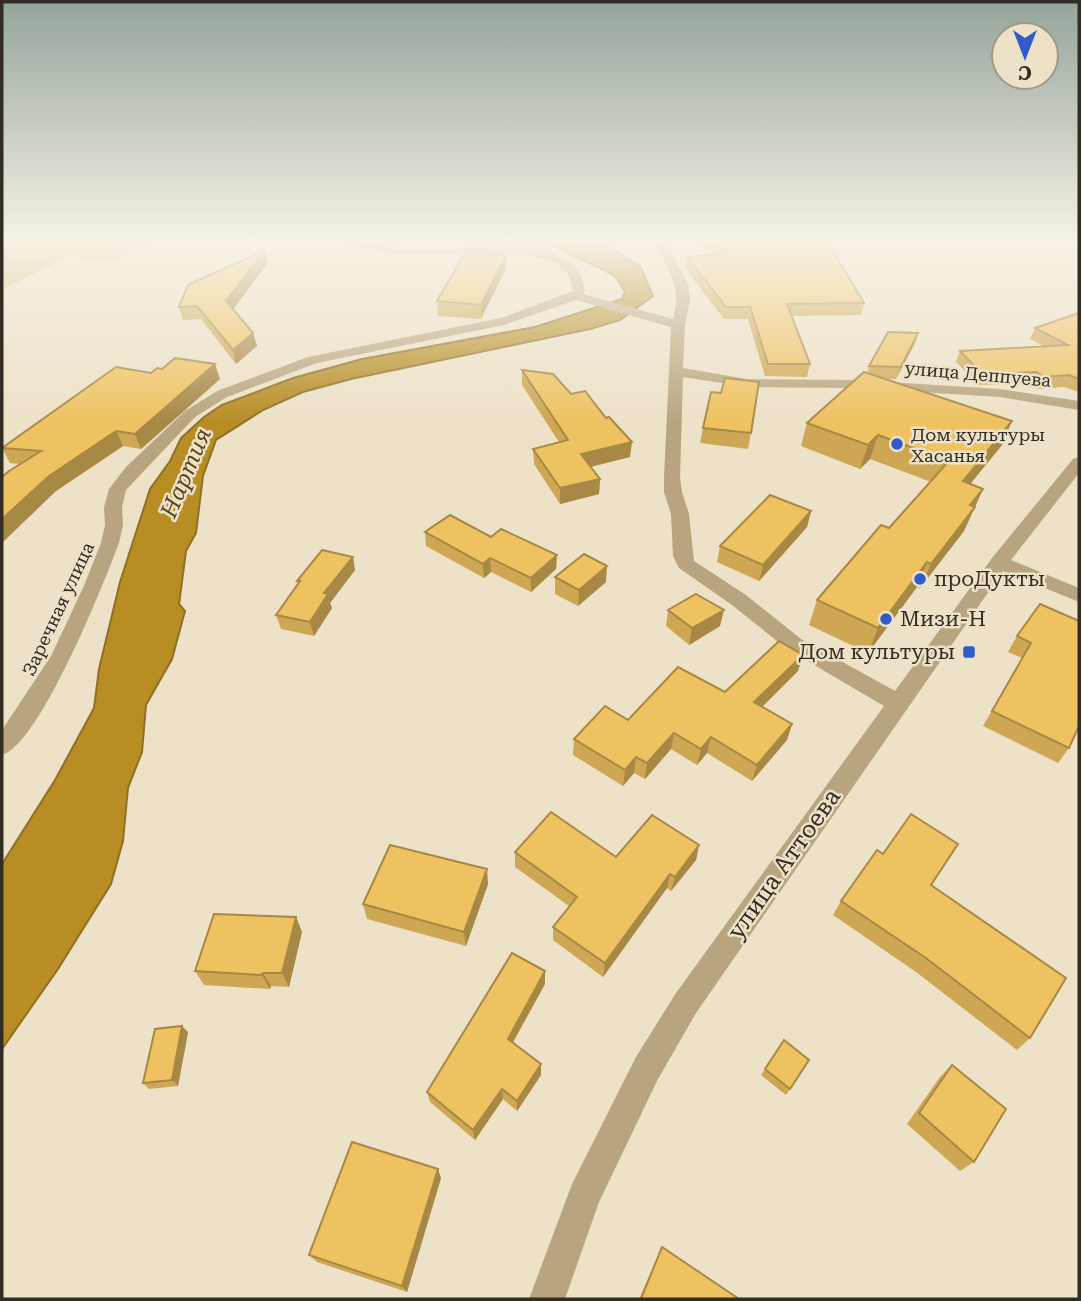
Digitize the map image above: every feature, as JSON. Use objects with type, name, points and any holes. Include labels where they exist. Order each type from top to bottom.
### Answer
[{"type":"street","name":"Заречная улица","points":[[2,746],[19,726],[61,658],[110,543],[114,525],[113,508],[118,489],[132,471],[190,414],[222,394],[313,360],[504,321],[560,302]]},
{"type":"street","points":[[596,302],[678,325]]},
{"type":"street","points":[[684,302],[678,325],[673,485],[680,514],[681,550],[686,564],[739,600],[794,644],[897,703]]},
{"type":"street","name":"улица Деппуева","points":[[676,371],[747,383],[855,384],[1000,393],[1079,405]]},
{"type":"street","name":"улица Аттоева","points":[[547,1299],[584,1196],[647,1068],[685,1003],[999,562],[1079,462]]},
{"type":"street","points":[[999,562],[1079,595]]},
{"type":"water","name":"Нартия","points":[[614,302],[645,302],[620,320],[590,329],[351,379],[303,392],[263,410],[216,440],[203,476],[196,533],[186,551],[179,604],[185,611],[172,659],[146,705],[142,752],[128,788],[123,841],[111,884],[58,969],[2,1049],[2,864],[55,780],[94,708],[99,669],[120,582],[150,489],[170,461],[181,438],[222,405],[293,378],[362,359],[535,327]]},
{"type":"building","points":[[181,302],[227,302],[253,333],[233,350],[197,306],[179,307]]},
{"type":"building","points":[[445,302],[483,302],[481,305]]},
{"type":"building","points":[[722,302],[864,303],[787,304],[810,364],[768,364],[750,307],[726,307]]},
{"type":"building","points":[[1079,313],[1079,379],[1069,375],[1043,377],[1037,372],[982,374],[960,351],[1068,345],[1035,328]]},
{"type":"building","points":[[888,332],[918,333],[901,367],[869,366]]},
{"type":"building","points":[[175,358],[215,364],[135,434],[116,431],[49,476],[2,519],[2,477],[41,451],[2,448],[116,367],[151,373],[157,368],[162,369]]},
{"type":"building","points":[[522,370],[553,374],[571,394],[585,391],[606,418],[609,417],[632,442],[581,454],[600,479],[560,488],[533,449],[568,440]]},
{"type":"building","points":[[864,372],[1012,421],[963,481],[983,489],[970,505],[975,507],[931,564],[927,562],[878,628],[817,600],[881,525],[889,528],[949,461],[878,435],[868,445],[807,423]]},
{"type":"building","points":[[725,378],[759,382],[751,433],[703,428],[711,392],[721,393]]},
{"type":"building","points":[[770,495],[811,511],[763,565],[720,546]]},
{"type":"building","points":[[450,515],[491,537],[501,529],[557,555],[531,578],[490,558],[483,564],[425,532]]},
{"type":"building","points":[[322,550],[353,557],[324,593],[328,594],[310,622],[276,615],[300,581],[297,581]]},
{"type":"building","points":[[584,554],[607,566],[579,590],[555,577]]},
{"type":"building","points":[[696,594],[724,610],[692,628],[668,610]]},
{"type":"building","points":[[1040,604],[1079,621],[1079,726],[1069,748],[992,711],[1031,643],[1017,636]]},
{"type":"building","points":[[779,641],[803,655],[754,702],[792,724],[757,765],[711,737],[701,749],[674,733],[647,763],[636,757],[625,770],[574,739],[605,706],[628,720],[678,667],[725,692]]},
{"type":"building","points":[[551,812],[616,857],[652,815],[699,845],[675,877],[670,874],[605,963],[553,927],[577,897],[515,852]]},
{"type":"building","points":[[911,814],[958,844],[931,885],[1066,978],[1030,1038],[926,958],[841,901],[877,850],[883,854]]},
{"type":"building","points":[[390,845],[487,869],[464,932],[363,904]]},
{"type":"building","points":[[214,914],[296,917],[282,973],[262,975],[195,971]]},
{"type":"building","points":[[512,953],[545,971],[508,1039],[541,1064],[517,1101],[502,1089],[473,1130],[427,1092]]},
{"type":"building","points":[[182,1026],[172,1080],[143,1083],[155,1029]]},
{"type":"building","points":[[784,1040],[809,1060],[790,1089],[765,1069]]},
{"type":"building","points":[[952,1065],[1006,1109],[974,1162],[919,1113]]},
{"type":"building","points":[[352,1142],[438,1169],[402,1286],[309,1255]]},
{"type":"building","points":[[662,1247],[739,1299],[641,1299]]},
{"type":"place","name":"Дом культуры Хасанья","points":[[897,444]]},
{"type":"place","name":"проДукты","points":[[920,579]]},
{"type":"place","name":"Мизи-Н","points":[[886,619]]},
{"type":"place","name":"Дом культуры","points":[[969,652]]}]
